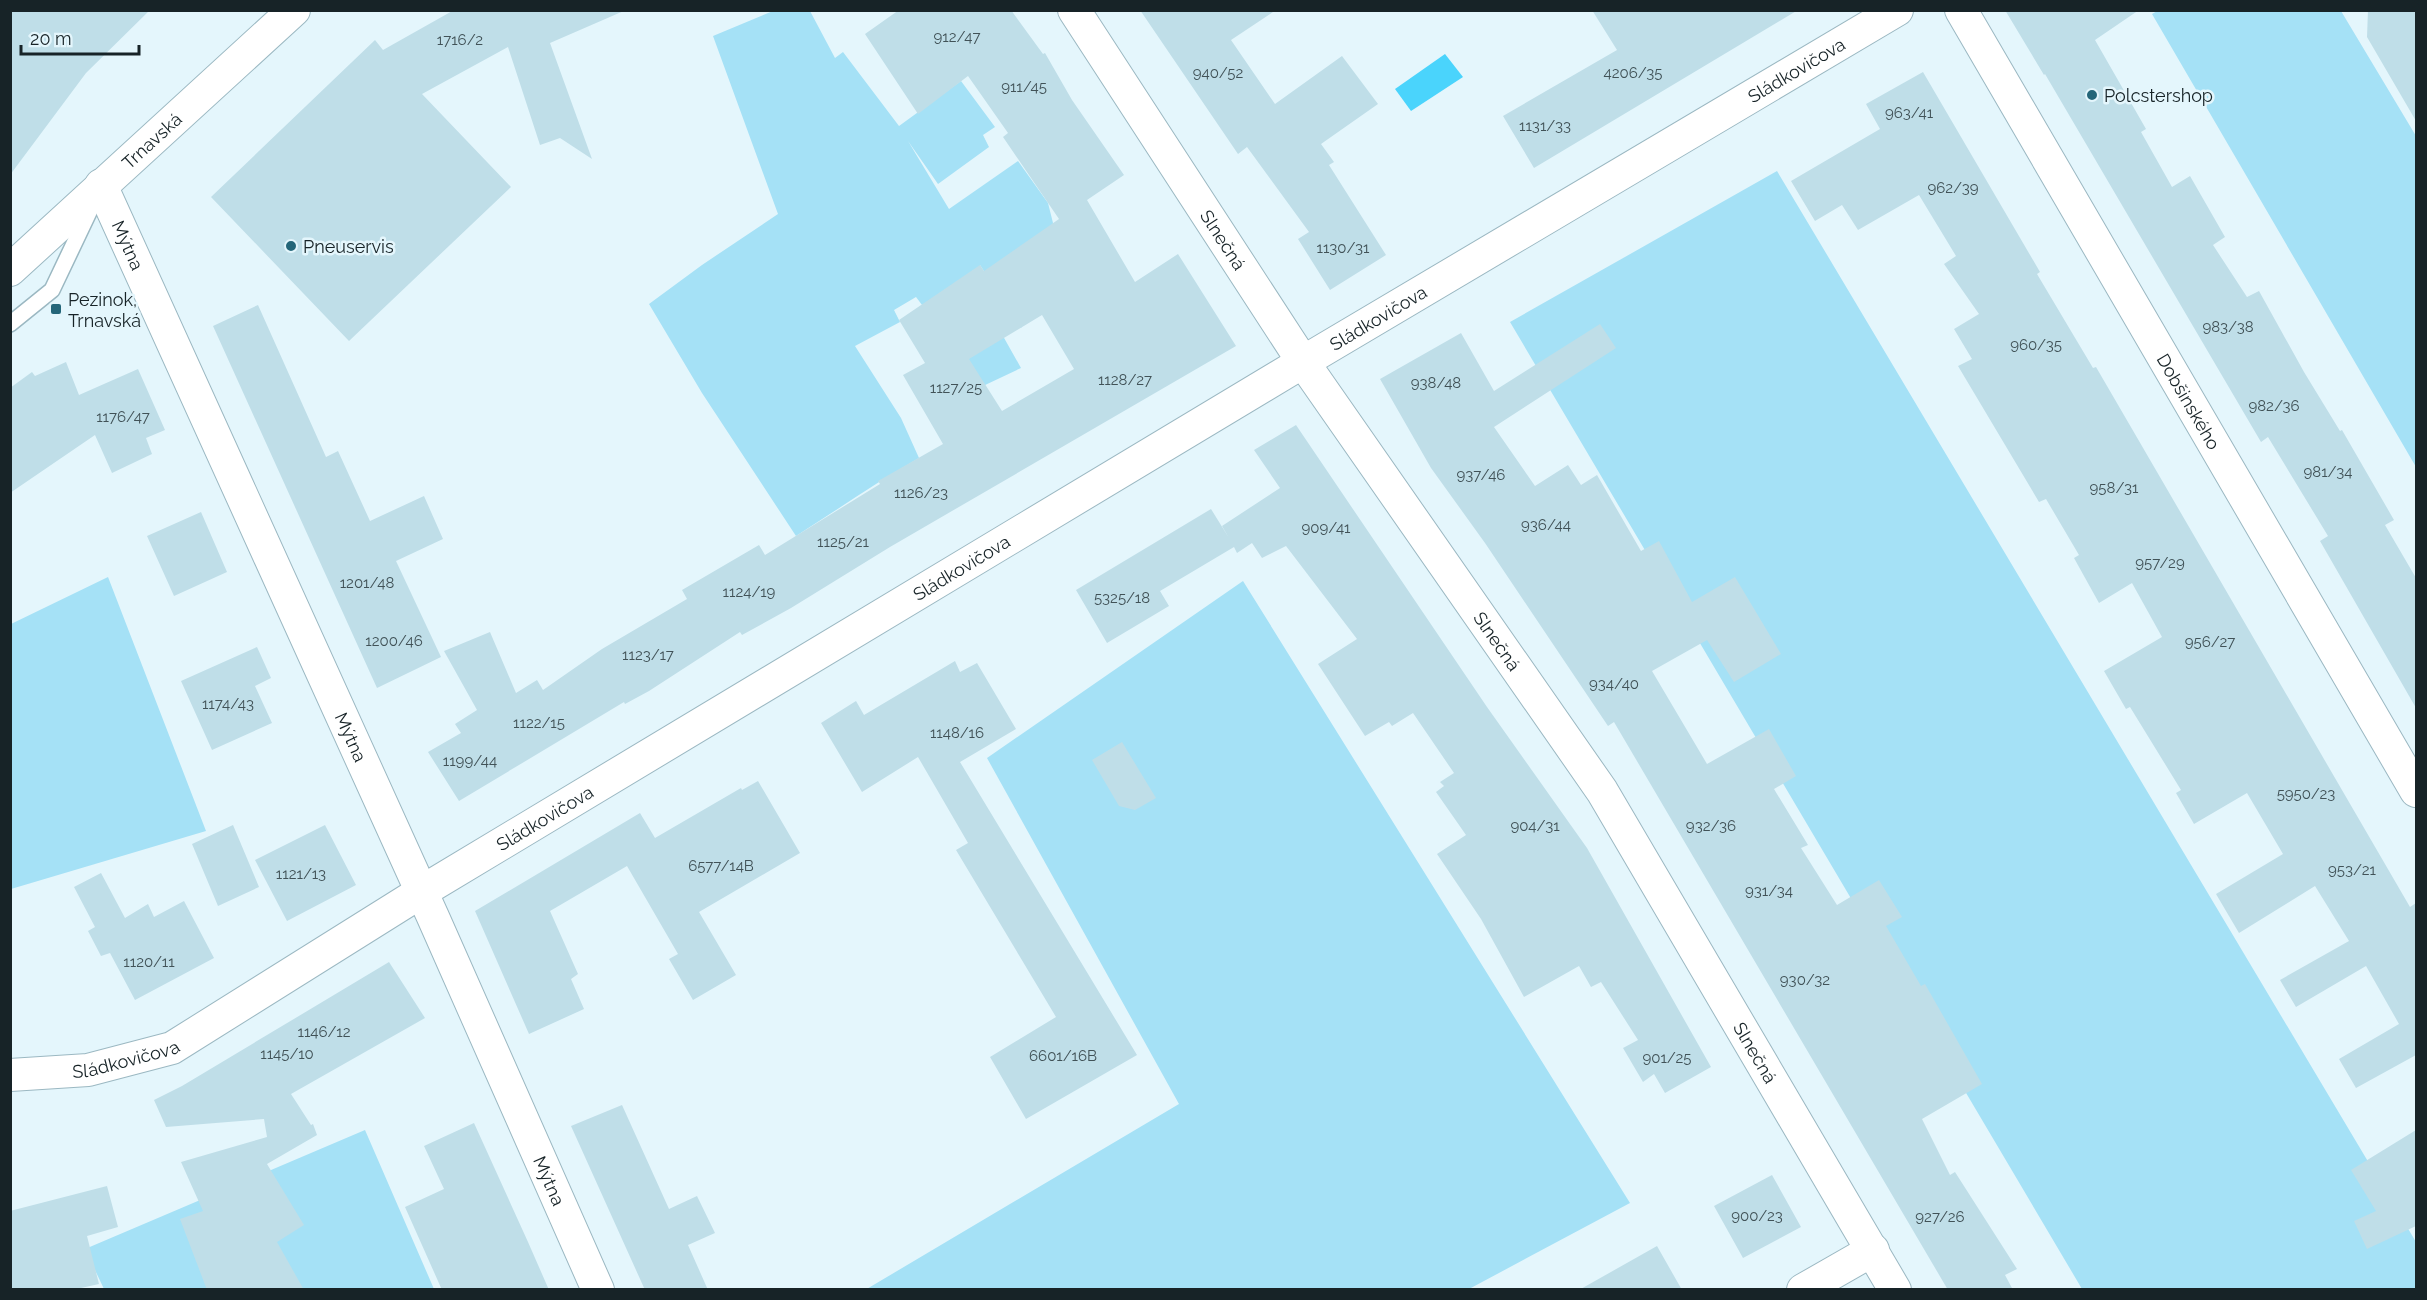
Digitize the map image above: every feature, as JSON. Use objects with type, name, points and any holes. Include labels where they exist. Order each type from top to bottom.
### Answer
[{"type":"street","name":"Trnavská","points":[[10,270],[294,10]]},
{"type":"street","name":"Slnečná","points":[[1074,10],[1303,362],[1602,791],[1895,1290]]},
{"type":"street","name":"Sládkovičova","points":[[10,1076],[88,1070],[172,1048],[421,892],[1303,362],[1897,10]]},
{"type":"street","name":"Dobšinského","points":[[1961,10],[2416,791]]},
{"type":"street","name":"Mýtna","points":[[101,185],[421,892],[598,1290]]},
{"type":"street","points":[[1803,1290],[1873,1250]]},
{"type":"lane","points":[[10,324],[52,290],[101,185]]},
{"type":"shaded area","points":[[2159,10],[2341,11],[2416,136],[2416,467],[2152,14]]},
{"type":"shaded area","points":[[773,11],[810,11],[835,58],[843,52],[899,126],[961,81],[995,127],[983,135],[989,147],[938,184],[908,141],[949,209],[1018,161],[1048,203],[1053,223],[1035,304],[1021,328],[980,265],[985,304],[1021,368],[983,386],[916,297],[894,310],[900,322],[855,346],[901,418],[919,458],[796,536],[702,393],[649,304],[778,214],[713,36]]},
{"type":"shaded area","points":[[1777,171],[2416,1242],[2416,1289],[2082,1289],[1510,322]]},
{"type":"shaded area","points":[[108,577],[206,831],[11,889],[11,624]]},
{"type":"shaded area","points":[[1243,581],[1630,1203],[1469,1289],[865,1290],[1179,1104],[987,758]]},
{"type":"shaded area","points":[[365,1130],[434,1289],[104,1289],[85,1249]]},
{"type":"water","points":[[1445,54],[1463,77],[1411,111],[1395,89]]},
{"type":"building","points":[[10,10],[150,10],[86,73],[10,175]]},
{"type":"building","points":[[454,10],[626,10],[550,43],[592,159],[560,138],[540,145],[508,47],[422,94],[511,187],[349,341],[211,197],[375,40],[383,50]]},
{"type":"building","points":[[899,10],[1011,10],[1043,54],[1045,53],[1072,100],[1124,175],[1087,200],[1135,282],[1178,254],[1236,346],[890,547],[791,608],[742,635],[740,632],[649,691],[625,704],[624,702],[459,801],[428,752],[461,733],[455,724],[477,710],[444,651],[490,632],[516,693],[537,680],[543,690],[602,649],[687,599],[682,590],[759,545],[765,555],[880,484],[878,481],[943,444],[903,375],[925,363],[899,320],[980,265],[984,271],[1059,219],[1003,137],[1008,133],[968,76],[918,114],[865,34]],"holes":[[[1042,315],[1074,369],[1002,411],[969,359]]]},
{"type":"building","points":[[1140,10],[1276,10],[1231,40],[1275,104],[1342,56],[1378,104],[1321,144],[1334,162],[1329,165],[1386,255],[1330,290],[1298,239],[1309,232],[1247,147],[1238,154]]},
{"type":"building","points":[[1592,10],[1798,10],[1534,168],[1503,116],[1617,50]]},
{"type":"building","points":[[2005,10],[2139,10],[2095,40],[2146,129],[2141,132],[2172,187],[2190,176],[2225,237],[2213,245],[2247,297],[2259,291],[2304,372],[2340,431],[2342,430],[2394,520],[2385,525],[2416,578],[2416,708],[2320,541],[2328,536],[2268,437],[2261,442]]},
{"type":"building","points":[[2368,10],[2416,10],[2416,121],[2367,37]]},
{"type":"building","points":[[1923,72],[2040,272],[2037,274],[2093,368],[2096,367],[2410,907],[2416,903],[2416,1055],[2356,1088],[2339,1059],[2399,1024],[2366,966],[2296,1007],[2280,980],[2349,941],[2315,886],[2239,933],[2216,894],[2283,854],[2247,793],[2194,824],[2176,793],[2181,790],[2130,707],[2126,709],[2104,671],[2162,637],[2132,583],[2099,603],[2074,558],[2079,555],[2046,499],[2039,502],[1958,366],[1972,359],[1954,329],[1979,314],[1944,264],[1956,256],[1919,195],[1858,230],[1842,205],[1815,221],[1791,181],[1880,129],[1866,104]]},
{"type":"building","points":[[258,305],[326,457],[338,451],[370,521],[424,496],[443,539],[396,561],[441,657],[377,688],[213,326]]},
{"type":"building","points":[[1600,324],[1616,348],[1494,427],[1535,486],[1568,465],[1581,485],[1597,475],[1641,551],[1659,541],[1692,602],[1735,577],[1781,654],[1734,682],[1707,640],[1652,671],[1707,764],[1769,729],[1796,776],[1774,789],[1808,845],[1801,848],[1837,905],[1879,880],[1902,917],[1886,926],[1921,986],[1925,984],[1982,1084],[1922,1119],[1950,1175],[1955,1172],[2017,1269],[2005,1275],[2013,1290],[1948,1290],[1614,722],[1608,726],[1485,543],[1431,468],[1380,379],[1461,333],[1494,391]]},
{"type":"building","points":[[66,362],[79,395],[138,369],[165,430],[146,438],[152,454],[112,473],[95,435],[10,493],[10,388],[32,372],[35,376]]},
{"type":"building","points":[[1296,425],[1487,707],[1587,848],[1711,1067],[1665,1093],[1654,1074],[1643,1082],[1623,1048],[1638,1040],[1601,982],[1591,987],[1579,966],[1524,997],[1481,919],[1437,854],[1466,835],[1436,792],[1444,786],[1440,782],[1454,773],[1413,713],[1392,726],[1389,722],[1365,736],[1318,664],[1357,639],[1286,546],[1262,558],[1252,543],[1237,553],[1234,547],[1160,591],[1169,606],[1107,643],[1076,590],[1211,509],[1229,538],[1222,526],[1280,488],[1254,450]]},
{"type":"building","points":[[201,512],[227,572],[174,596],[147,536]]},
{"type":"building","points":[[257,647],[271,678],[255,686],[272,723],[212,750],[181,681]]},
{"type":"building","points":[[955,661],[960,672],[977,663],[1016,729],[960,762],[1137,1055],[1026,1119],[990,1057],[1056,1017],[956,850],[968,843],[918,757],[862,792],[821,723],[856,701],[864,715]]},
{"type":"building","points":[[1122,742],[1156,798],[1135,810],[1119,806],[1092,760]]},
{"type":"building","points":[[758,781],[800,853],[699,912],[736,975],[693,1000],[669,959],[678,954],[627,866],[550,911],[578,974],[571,979],[584,1009],[529,1034],[475,911],[640,813],[655,838],[741,788],[742,790]]},
{"type":"building","points":[[233,825],[259,887],[218,906],[192,844]]},
{"type":"building","points":[[325,825],[356,885],[287,921],[255,860]]},
{"type":"building","points":[[101,873],[125,918],[148,904],[154,917],[184,901],[214,958],[135,1000],[110,953],[101,956],[88,931],[95,927],[74,887]]},
{"type":"building","points":[[389,962],[425,1018],[291,1094],[311,1125],[313,1124],[317,1135],[267,1164],[304,1225],[277,1242],[304,1290],[207,1290],[180,1219],[203,1211],[181,1162],[267,1137],[264,1119],[166,1127],[154,1100],[182,1086]]},
{"type":"building","points":[[622,1105],[669,1209],[697,1196],[715,1233],[688,1245],[708,1290],[645,1290],[571,1126]]},
{"type":"building","points":[[474,1123],[549,1290],[442,1290],[405,1207],[444,1189],[424,1146]]},
{"type":"building","points":[[2416,1130],[2416,1226],[2367,1249],[2354,1221],[2376,1211],[2351,1170]]},
{"type":"building","points":[[1772,1175],[1801,1227],[1743,1258],[1714,1206]]},
{"type":"building","points":[[107,1186],[118,1227],[87,1236],[99,1284],[72,1290],[10,1290],[10,1211]]},
{"type":"building","points":[[1657,1246],[1682,1290],[1579,1290]]},
{"type":"place","name":"Polcstershop","points":[[2092,95]]},
{"type":"place","name":"Pneuservis","points":[[291,246]]},
{"type":"place","name":"Pezinok, Trnavská","points":[[56,309]]}]
